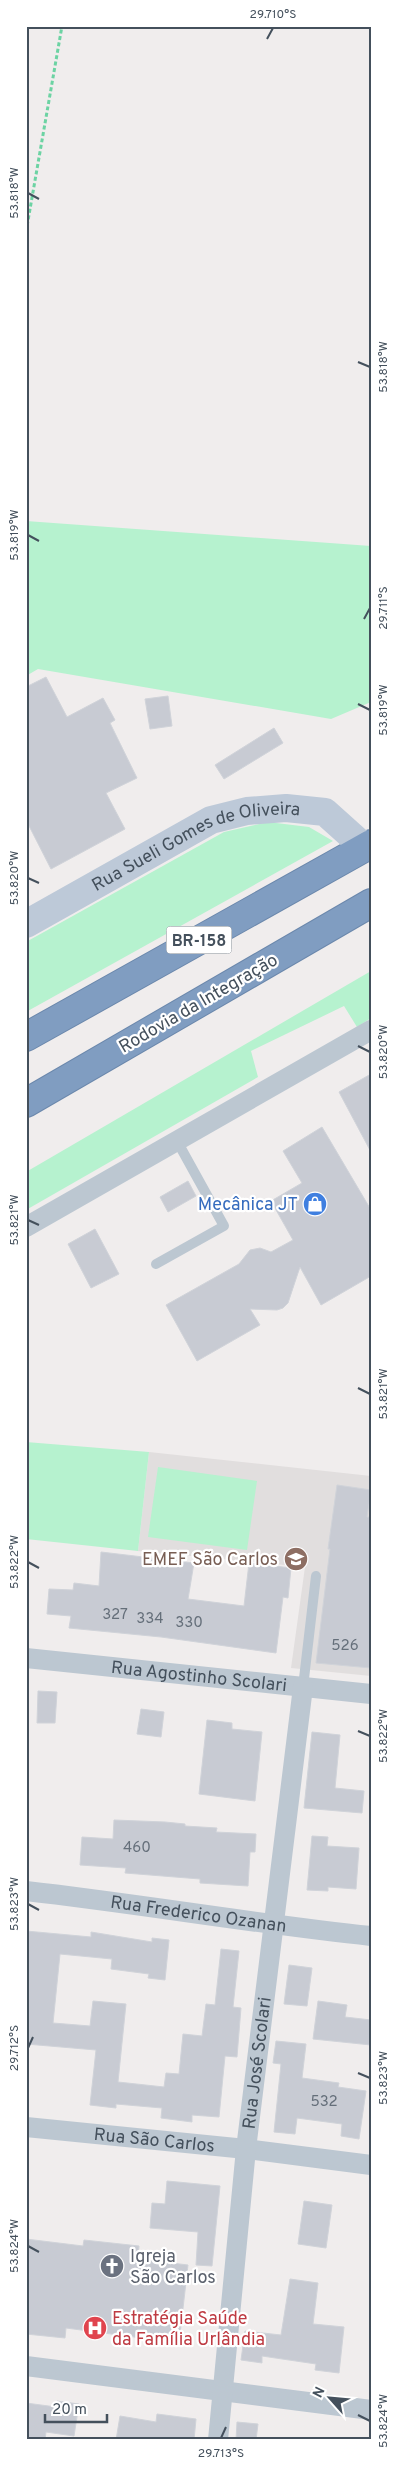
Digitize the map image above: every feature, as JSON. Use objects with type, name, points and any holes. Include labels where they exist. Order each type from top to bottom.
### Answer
[{"type":"highway","name":"BR-158","points":[[26,1037],[367,845]]},
{"type":"highway","name":"Rodovia da Integração","points":[[26,1102],[371,903]]},
{"type":"street","name":"Rua Sueli Gomes de Oliveira","points":[[26,924],[211,820],[246,811],[286,808],[325,812],[367,845]]},
{"type":"street","points":[[26,1228],[371,1030]]},
{"type":"street","name":"Rua Agostinho Scolari","points":[[26,1658],[371,1694]]},
{"type":"street","name":"Rua José Scolari","points":[[218,2440],[246,2149],[303,1687]]},
{"type":"street","name":"Rua Frederico Ozanan","points":[[26,1891],[118,1902],[274,1926],[371,1936]]},
{"type":"street","name":"Rua São Carlos","points":[[26,2127],[246,2149],[371,2165]]},
{"type":"street","points":[[26,2366],[371,2410]]},
{"type":"lane","points":[[156,1264],[224,1226],[176,1141]]},
{"type":"lane","points":[[303,1687],[316,1576]]},
{"type":"path","points":[[26,232],[62,26]]},
{"type":"shaded area","name":"EMEF São Carlos","points":[[149,1452],[371,1476],[371,1676],[291,1668],[305,1567],[138,1551]]},
{"type":"green space","points":[[26,521],[371,546],[371,702],[331,719],[38,669],[26,676]]},
{"type":"green space","points":[[268,822],[309,827],[333,841],[26,1012],[26,942],[224,832]]},
{"type":"green space","points":[[371,971],[371,1018],[357,1027],[344,1006],[251,1051],[258,1077],[26,1210],[26,1172]]},
{"type":"green space","points":[[26,1442],[149,1452],[138,1551],[26,1539]]},
{"type":"green space","points":[[158,1467],[257,1481],[247,1550],[148,1537]]},
{"type":"building","points":[[46,677],[67,717],[103,698],[115,720],[110,723],[137,778],[106,793],[125,829],[51,869],[26,820],[26,687]]},
{"type":"building","points":[[168,696],[172,726],[150,729],[145,699]]},
{"type":"building","points":[[274,728],[283,743],[224,779],[215,765]]},
{"type":"building","points":[[371,1074],[371,1152],[339,1092]]},
{"type":"building","points":[[322,1127],[371,1210],[371,1276],[321,1305],[300,1267],[288,1303],[283,1308],[277,1310],[250,1309],[260,1325],[197,1361],[166,1305],[239,1264],[250,1250],[260,1248],[271,1252],[293,1240],[271,1201],[302,1183],[283,1151]]},
{"type":"building","points":[[188,1181],[196,1196],[168,1212],[160,1197]]},
{"type":"building","points":[[95,1229],[119,1274],[91,1288],[68,1244]]},
{"type":"building","points":[[337,1485],[371,1490],[367,1517],[371,1517],[371,1668],[316,1663]]},
{"type":"building","points":[[101,1552],[194,1563],[188,1599],[244,1606],[249,1563],[291,1568],[288,1598],[283,1597],[276,1653],[161,1637],[69,1628],[71,1616],[47,1614],[49,1589],[73,1590],[74,1583],[99,1586]]},
{"type":"building","points":[[38,1691],[57,1692],[55,1723],[37,1723]]},
{"type":"building","points":[[141,1709],[164,1712],[161,1737],[137,1734]]},
{"type":"building","points":[[207,1720],[232,1723],[232,1729],[262,1732],[255,1801],[199,1794]]},
{"type":"building","points":[[312,1732],[340,1735],[335,1788],[364,1791],[362,1813],[304,1808]]},
{"type":"building","points":[[114,1820],[165,1822],[185,1824],[185,1826],[217,1828],[216,1832],[256,1834],[255,1852],[250,1852],[248,1886],[200,1883],[200,1879],[125,1873],[126,1868],[80,1865],[82,1837],[113,1839]]},
{"type":"building","points":[[312,1836],[328,1837],[327,1846],[359,1848],[356,1889],[328,1887],[328,1891],[307,1890]]},
{"type":"building","points":[[26,1931],[91,1937],[91,1932],[152,1942],[152,1938],[169,1940],[165,1980],[148,1978],[149,1974],[111,1969],[112,1959],[60,1954],[53,2023],[90,2026],[93,2001],[126,2004],[118,2082],[164,2087],[166,2073],[179,2074],[183,2034],[202,2036],[206,2004],[215,2005],[221,1949],[239,1951],[233,2007],[241,2008],[237,2057],[225,2056],[219,2117],[192,2115],[192,2122],[161,2118],[162,2108],[116,2104],[116,2108],[90,2105],[96,2050],[26,2044]]},
{"type":"building","points":[[289,1965],[312,1968],[307,2006],[284,2004]]},
{"type":"building","points":[[318,2001],[347,2005],[345,2017],[371,2020],[371,2045],[313,2039]]},
{"type":"building","points":[[276,2041],[306,2044],[302,2078],[339,2083],[338,2087],[366,2091],[359,2139],[341,2136],[342,2124],[297,2118],[295,2134],[274,2132],[281,2064],[273,2063]]},
{"type":"building","points":[[167,2181],[220,2186],[212,2266],[196,2265],[198,2232],[150,2228],[152,2203],[165,2204]]},
{"type":"building","points":[[304,2201],[332,2205],[326,2248],[298,2244]]},
{"type":"building","points":[[26,2239],[83,2246],[84,2240],[139,2246],[138,2259],[188,2265],[179,2343],[66,2328],[65,2338],[26,2334]]},
{"type":"building","points":[[290,2279],[318,2283],[313,2324],[344,2327],[339,2373],[315,2370],[316,2364],[262,2356],[262,2363],[241,2360],[245,2331],[281,2335]]},
{"type":"building","points":[[57,2401],[79,2404],[74,2436],[46,2432],[45,2440],[26,2438],[26,2403],[56,2407]]},
{"type":"building","points":[[157,2414],[196,2419],[194,2440],[116,2440],[120,2416],[156,2422]]},
{"type":"building","points":[[237,2422],[258,2424],[256,2440],[236,2440]]},
{"type":"place","name":"Mecânica JT","points":[[315,1204]]},
{"type":"place","name":"EMEF São Carlos","points":[[296,1559]]},
{"type":"place","name":"Igreja São Carlos","points":[[112,2266]]},
{"type":"place","name":"Estratégia Saúde da Família Urlândia","points":[[95,2328]]}]
